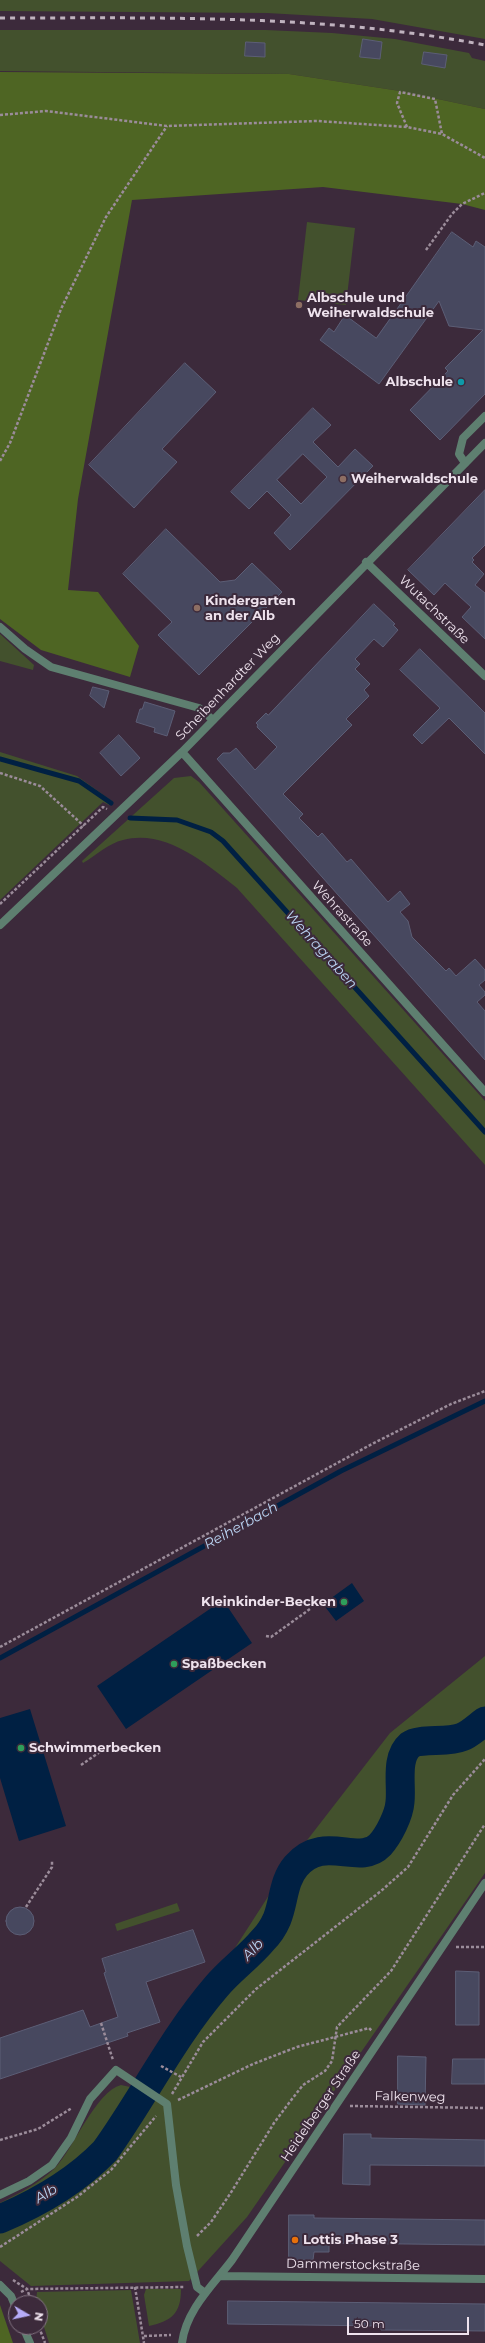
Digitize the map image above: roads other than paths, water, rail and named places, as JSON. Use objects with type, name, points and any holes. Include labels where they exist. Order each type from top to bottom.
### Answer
[{"type":"street","points":[[465,463],[459,454],[463,438],[485,416]]},
{"type":"street","name":"Scheibenhardter Weg","points":[[0,926],[182,752],[366,562],[485,443]]},
{"type":"street","name":"Wutachstraße","points":[[366,562],[485,676]]},
{"type":"street","points":[[0,627],[25,649],[50,667],[199,708],[214,720]]},
{"type":"street","name":"Wehrastraße","points":[[182,752],[485,1092]]},
{"type":"street","name":"Heidelberger Straße","points":[[182,2339],[188,2321],[205,2293],[220,2276],[485,1883]]},
{"type":"street","points":[[0,2196],[29,2181],[52,2165],[71,2138],[90,2099],[116,2070],[167,2104],[176,2185],[187,2246],[197,2287],[205,2293]]},
{"type":"street","name":"Dammerstockstraße","points":[[220,2276],[485,2279]]},
{"type":"street","points":[[0,2285],[10,2295]]},
{"type":"water","name":"Kleinkinder-Becken","points":[[352,1583],[364,1601],[336,1621],[323,1604]]},
{"type":"water","name":"Spaßbecken","points":[[223,1600],[252,1643],[126,1729],[97,1686]]},
{"type":"water","name":"Schwimmerbecken","points":[[30,1709],[66,1826],[19,1841],[0,1778],[0,1718]]},
{"type":"waterway","points":[[0,759],[79,781],[111,803]]},
{"type":"waterway","name":"Wehragraben","points":[[130,818],[177,820],[211,832],[223,841],[485,1132]]},
{"type":"waterway","name":"Reiherbach","points":[[0,1658],[341,1471],[485,1401]]},
{"type":"waterway","name":"Alb","points":[[0,2219],[28,2206],[56,2190],[82,2172],[105,2151],[200,2006],[221,1981],[267,1936],[276,1922],[284,1892],[289,1878],[296,1866],[307,1857],[318,1852],[329,1851],[362,1853],[372,1851],[380,1845],[390,1830],[398,1813],[400,1802],[400,1772],[402,1757],[405,1750],[414,1743],[449,1740],[465,1736],[485,1721]]},
{"type":"railway","points":[[0,18],[183,18],[304,23],[424,35],[485,45]]},
{"type":"place","name":"Albschule und Weiherwaldschule","points":[[299,305]]},
{"type":"place","name":"Albschule","points":[[461,382]]},
{"type":"place","name":"Weiherwaldschule","points":[[343,479]]},
{"type":"place","name":"Kindergarten an der Alb","points":[[197,608]]},
{"type":"place","name":"Kleinkinder-Becken","points":[[344,1602]]},
{"type":"place","name":"Spaßbecken","points":[[174,1664]]},
{"type":"place","name":"Schwimmerbecken","points":[[21,1748]]},
{"type":"place","name":"Lottis Phase 3","points":[[295,2240]]}]
